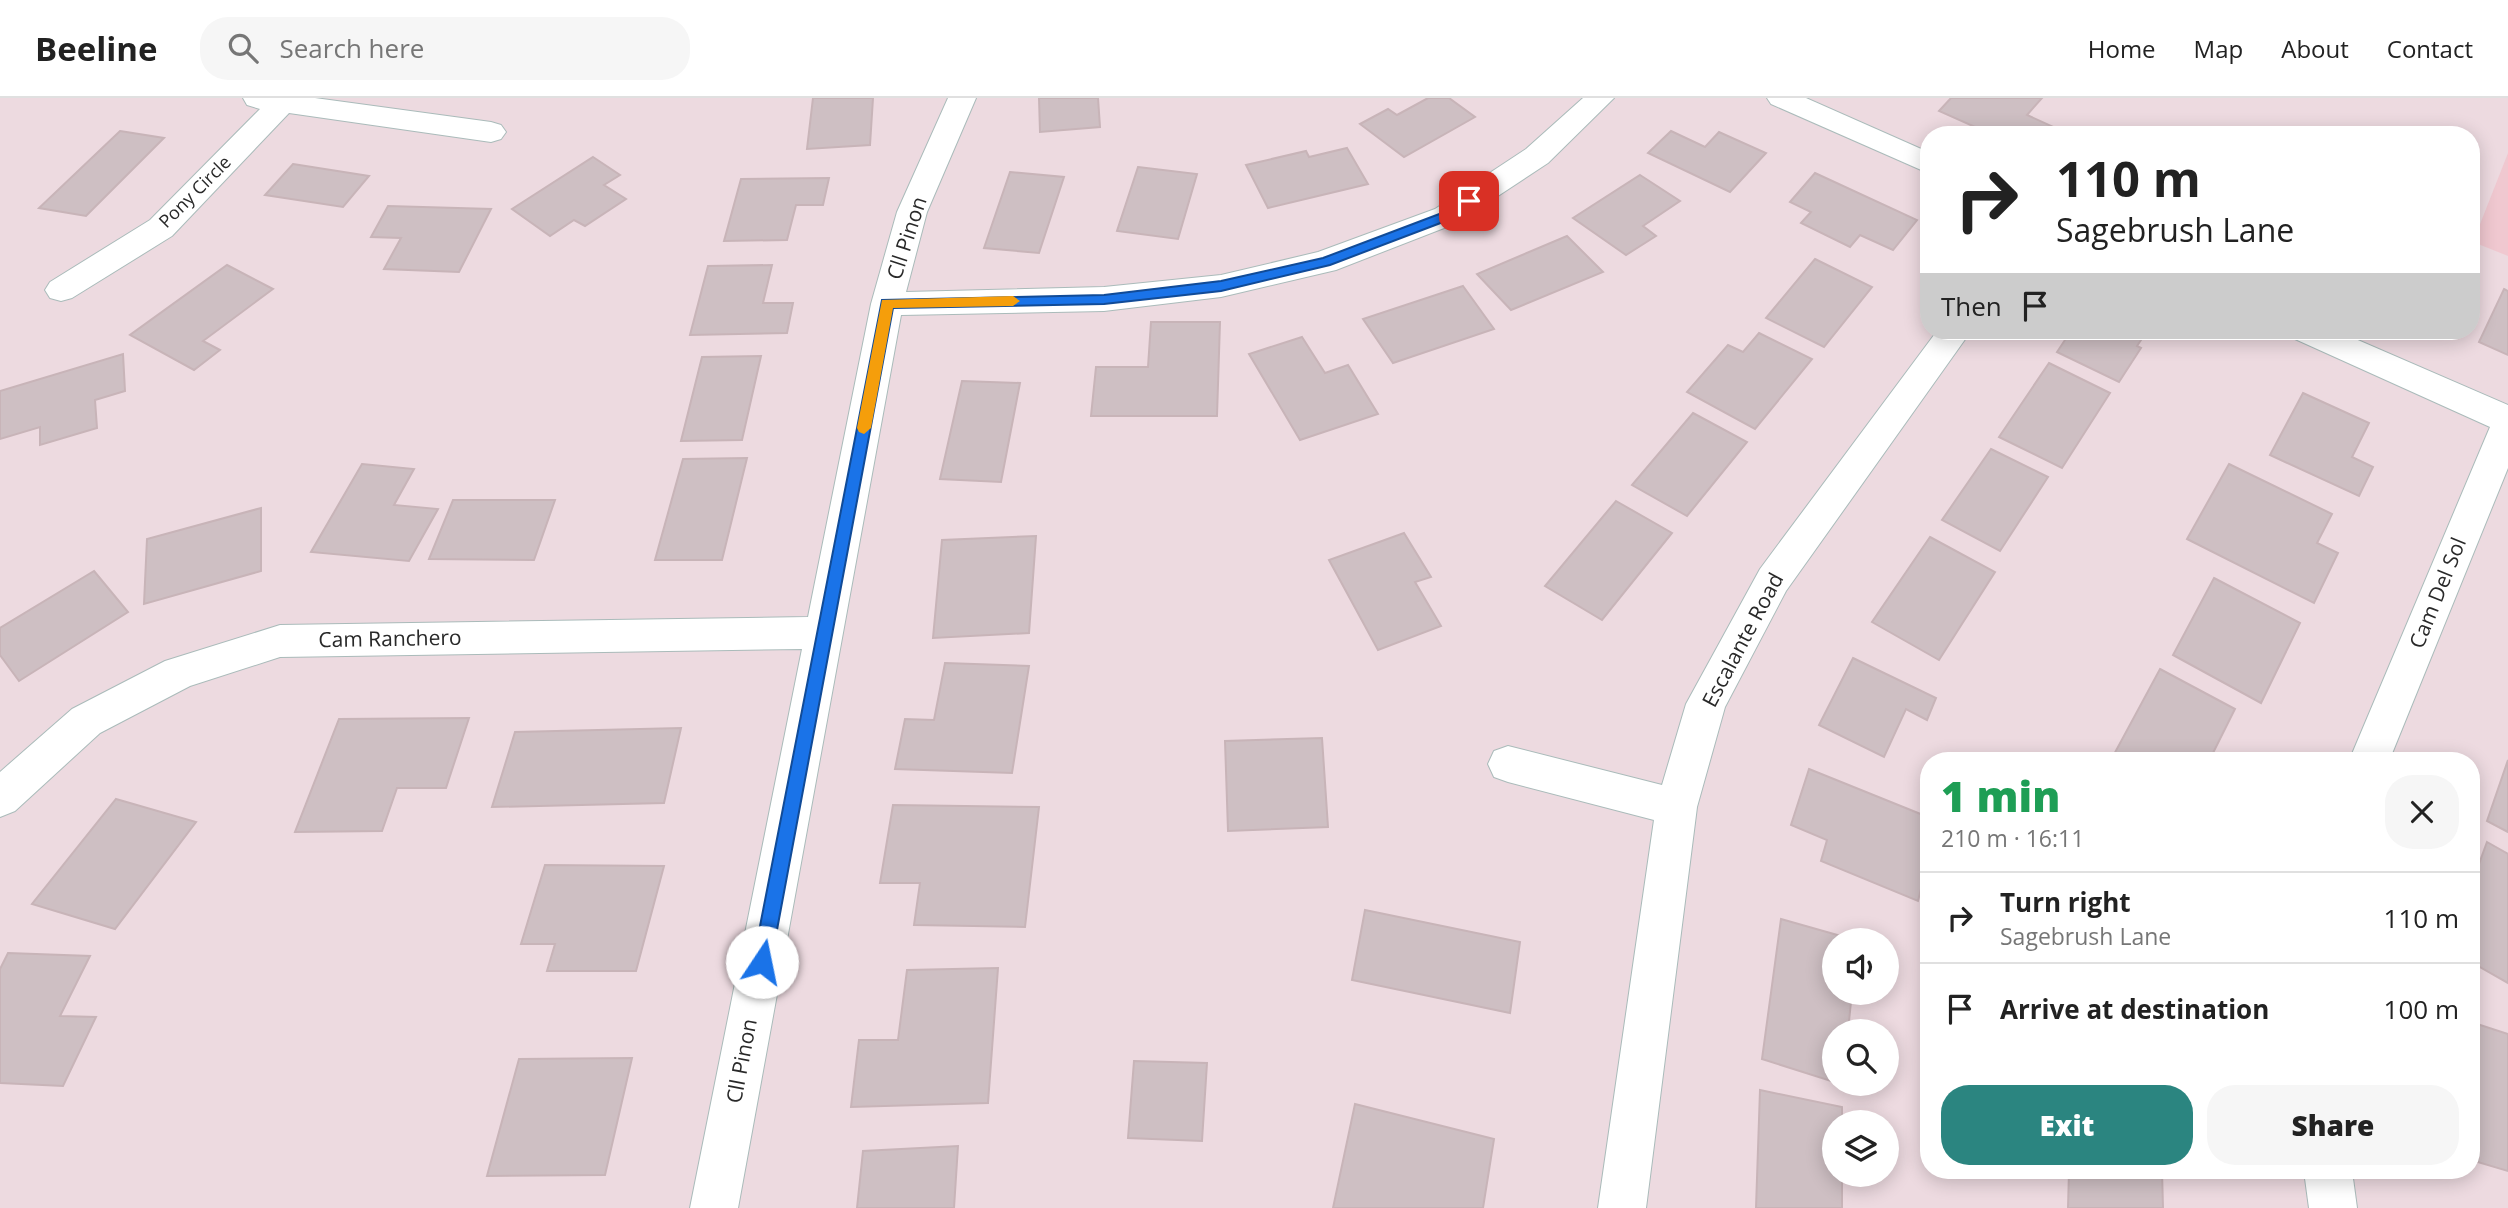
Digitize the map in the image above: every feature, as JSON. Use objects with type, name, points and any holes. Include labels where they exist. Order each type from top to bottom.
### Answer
[{"type":"street","points":[[252,98],[491,132]]},
{"type":"street","name":"Cll Pinon","points":[[714,1208],[887,303],[912,212],[962,98]]},
{"type":"street","points":[[887,303],[1104,299],[1221,286],[1325,261],[1446,216],[1536,156],[1600,98]]},
{"type":"street","points":[[1781,98],[1920,159]]},
{"type":"street","name":"Pony Circle","points":[[61,290],[161,228],[282,103]]},
{"type":"street","name":"Escalante Road","points":[[1622,1208],[1676,807],[1706,704],[1773,580],[1948,340]]},
{"type":"street","points":[[2327,340],[2508,422]]},
{"type":"street","name":"Cam Del Sol","points":[[2373,752],[2508,422]]},
{"type":"street","name":"Cam Ranchero","points":[[0,798],[86,720],[179,673],[280,641],[826,633]]},
{"type":"street","points":[[1508,764],[1676,807]]},
{"type":"street","points":[[2329,1179],[2333,1208]]},
{"type":"shaded area","points":[[2508,153],[2508,256],[2480,245],[2480,224]]},
{"type":"building","points":[[813,98],[873,98],[870,145],[807,149]]},
{"type":"building","points":[[1039,98],[1098,98],[1100,127],[1040,132]]},
{"type":"building","points":[[1428,98],[1449,98],[1475,117],[1404,157],[1360,124],[1388,109],[1397,115]]},
{"type":"building","points":[[1951,98],[2042,98],[2027,115],[2051,126],[1973,126],[1939,111]]},
{"type":"building","points":[[120,131],[164,138],[86,216],[39,208]]},
{"type":"building","points":[[1671,131],[1705,147],[1719,132],[1766,153],[1730,192],[1648,153]]},
{"type":"building","points":[[1347,148],[1368,184],[1268,208],[1246,165],[1306,151],[1309,157]]},
{"type":"building","points":[[593,157],[620,175],[604,185],[626,199],[585,226],[574,220],[550,236],[512,209]]},
{"type":"building","points":[[293,164],[369,176],[343,207],[265,195]]},
{"type":"building","points":[[1138,167],[1197,174],[1178,239],[1117,231]]},
{"type":"building","points":[[1010,172],[1064,177],[1039,253],[984,248]]},
{"type":"building","points":[[1815,173],[1917,220],[1893,250],[1860,235],[1850,247],[1801,223],[1811,212],[1790,202]]},
{"type":"building","points":[[1640,175],[1680,201],[1643,226],[1656,236],[1626,255],[1573,218]]},
{"type":"building","points":[[829,178],[823,205],[796,205],[787,240],[724,241],[741,179]]},
{"type":"building","points":[[388,206],[491,209],[459,272],[384,269],[401,238],[371,237]]},
{"type":"building","points":[[1567,236],[1603,272],[1511,310],[1477,274]]},
{"type":"building","points":[[1815,259],[1872,287],[1824,347],[1766,318]]},
{"type":"building","points":[[227,265],[273,289],[203,341],[220,350],[194,370],[130,335]]},
{"type":"building","points":[[772,265],[763,303],[793,303],[787,333],[690,335],[708,266]]},
{"type":"building","points":[[1463,286],[1494,329],[1393,363],[1363,319]]},
{"type":"building","points":[[2504,289],[2508,291],[2508,355],[2479,342]]},
{"type":"building","points":[[1151,322],[1220,322],[1217,416],[1091,416],[1096,367],[1148,367]]},
{"type":"building","points":[[1759,333],[1812,359],[1755,429],[1687,392],[1728,345],[1743,352]]},
{"type":"building","points":[[1302,337],[1325,373],[1348,365],[1378,414],[1300,440],[1249,354]]},
{"type":"building","points":[[2065,340],[2141,340],[2137,346],[2141,348],[2119,382],[2057,352]]},
{"type":"building","points":[[123,354],[125,391],[95,400],[97,428],[40,445],[40,427],[0,439],[0,391]]},
{"type":"building","points":[[761,356],[742,440],[681,441],[702,357]]},
{"type":"building","points":[[2049,363],[2110,393],[2062,468],[1999,437]]},
{"type":"building","points":[[962,381],[1020,383],[1001,482],[940,479]]},
{"type":"building","points":[[2303,393],[2369,423],[2352,457],[2373,467],[2359,496],[2270,455]]},
{"type":"building","points":[[1693,413],[1747,442],[1687,516],[1632,485]]},
{"type":"building","points":[[1991,449],[2048,477],[2000,551],[1942,520]]},
{"type":"building","points":[[747,458],[722,560],[655,560],[683,459]]},
{"type":"building","points":[[362,464],[414,469],[394,505],[438,509],[409,561],[311,552]]},
{"type":"building","points":[[2229,464],[2332,514],[2317,543],[2338,553],[2314,603],[2187,539]]},
{"type":"building","points":[[453,500],[555,500],[534,560],[429,559]]},
{"type":"building","points":[[1616,501],[1672,533],[1602,620],[1545,586]]},
{"type":"building","points":[[261,508],[261,571],[144,604],[147,539]]},
{"type":"building","points":[[1404,533],[1431,577],[1415,582],[1441,626],[1378,650],[1329,560]]},
{"type":"building","points":[[1036,536],[1029,633],[933,638],[942,540]]},
{"type":"building","points":[[1930,537],[1995,572],[1939,660],[1872,622]]},
{"type":"building","points":[[94,571],[128,612],[19,681],[0,655],[0,628]]},
{"type":"building","points":[[2214,578],[2300,623],[2261,703],[2173,655]]},
{"type":"building","points":[[1853,658],[1936,698],[1927,720],[1906,709],[1884,757],[1819,725]]},
{"type":"building","points":[[945,663],[1029,666],[1012,773],[895,769],[905,719],[934,720]]},
{"type":"building","points":[[2160,669],[2235,709],[2214,752],[2115,752]]},
{"type":"building","points":[[469,718],[446,788],[397,788],[382,831],[295,832],[339,719]]},
{"type":"building","points":[[681,728],[664,803],[492,807],[515,732]]},
{"type":"building","points":[[1322,738],[1328,827],[1228,831],[1225,741]]},
{"type":"building","points":[[2508,760],[2508,832],[2487,821]]},
{"type":"building","points":[[1809,769],[1920,814],[1918,901],[1821,861],[1827,840],[1791,825]]},
{"type":"building","points":[[116,799],[196,822],[115,929],[32,904]]},
{"type":"building","points":[[893,805],[1039,807],[1025,927],[914,925],[920,883],[880,883]]},
{"type":"building","points":[[2487,842],[2508,854],[2508,983],[2480,967],[2480,861]]},
{"type":"building","points":[[545,865],[664,866],[636,971],[547,971],[555,944],[521,944]]},
{"type":"building","points":[[1365,910],[1520,942],[1510,1013],[1352,980]]},
{"type":"building","points":[[1781,919],[1822,931],[1822,1005],[1851,1005],[1849,1019],[1822,1019],[1822,1078],[1762,1059]]},
{"type":"building","points":[[8,953],[90,956],[60,1016],[96,1017],[63,1086],[0,1083],[0,969]]},
{"type":"building","points":[[998,968],[988,1103],[851,1107],[859,1040],[898,1040],[907,970]]},
{"type":"building","points":[[2480,1025],[2508,1034],[2508,1171],[2480,1163]]},
{"type":"building","points":[[632,1058],[605,1175],[487,1176],[519,1059]]},
{"type":"building","points":[[1134,1061],[1207,1063],[1202,1141],[1128,1138]]},
{"type":"building","points":[[1760,1090],[1842,1107],[1842,1110],[1822,1110],[1822,1187],[1842,1187],[1842,1208],[1756,1208]]},
{"type":"building","points":[[1355,1104],[1494,1139],[1483,1208],[1333,1208]]},
{"type":"building","points":[[958,1146],[954,1208],[857,1208],[863,1151]]},
{"type":"building","points":[[2069,1179],[2162,1179],[2163,1208],[2068,1208]]},
{"type":"slow traffic","points":[[864,428],[887,303],[1013,301]]},
{"type":"route","points":[[762,962],[887,303],[1104,299],[1221,286],[1325,261],[1446,216],[1469,201]]}]
